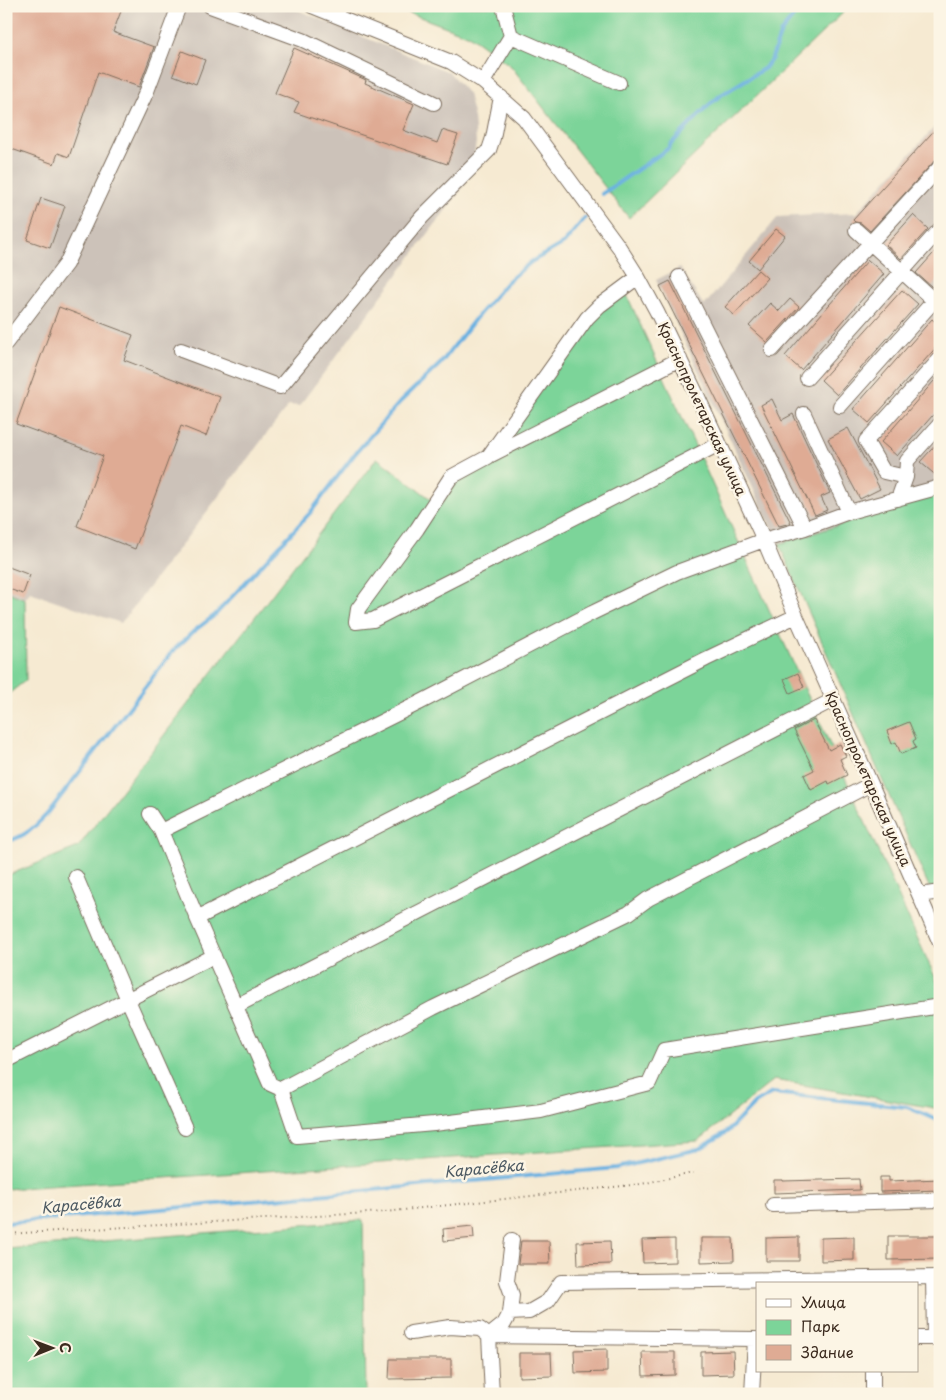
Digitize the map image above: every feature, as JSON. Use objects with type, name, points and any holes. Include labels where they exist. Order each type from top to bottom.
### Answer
[{"type":"street","points":[[6,343],[66,264],[147,91],[179,6]]},
{"type":"street","points":[[210,6],[303,40],[434,103]]},
{"type":"street","name":"Краснопролетарская улица","points":[[312,6],[451,62],[483,82],[524,118],[619,247],[638,278],[680,359],[764,540],[940,944]]},
{"type":"street","points":[[483,82],[511,36],[502,6]]},
{"type":"street","points":[[511,36],[619,83]]},
{"type":"street","points":[[181,350],[280,387],[422,217],[489,150],[501,97]]},
{"type":"street","points":[[772,350],[940,167]]},
{"type":"street","points":[[807,378],[940,229]]},
{"type":"street","points":[[840,406],[938,300],[902,272],[856,230]]},
{"type":"street","points":[[679,277],[805,528]]},
{"type":"street","points":[[488,457],[587,318],[599,306],[638,278]]},
{"type":"street","points":[[680,359],[451,477],[358,609],[356,622],[373,620],[719,444]]},
{"type":"street","points":[[906,477],[884,472],[866,441],[940,359]]},
{"type":"street","points":[[804,414],[848,512]]},
{"type":"street","points":[[898,499],[906,477],[907,461],[940,424]]},
{"type":"street","points":[[161,831],[677,572],[848,512],[940,487]]},
{"type":"street","points":[[197,918],[689,668],[796,616]]},
{"type":"street","points":[[236,1006],[833,700]]},
{"type":"street","points":[[281,1089],[433,1008],[629,913],[648,898],[871,784]]},
{"type":"street","points":[[150,814],[161,831],[270,1084],[281,1089],[297,1136],[434,1124],[541,1111],[649,1083],[664,1050],[940,1006]]},
{"type":"street","points":[[76,877],[185,1128]]},
{"type":"street","points":[[920,895],[940,892]]},
{"type":"street","points":[[6,1062],[214,956]]},
{"type":"street","points":[[774,1205],[940,1200]]},
{"type":"street","points":[[489,1336],[504,1324],[510,1314],[512,1294],[507,1281],[512,1240]]},
{"type":"street","points":[[510,1314],[530,1312],[548,1301],[561,1282],[872,1281],[936,1277],[937,1338],[918,1338]]},
{"type":"street","points":[[411,1333],[450,1327],[480,1329],[489,1336],[756,1339],[752,1394]]},
{"type":"street","points":[[489,1336],[492,1394]]},
{"type":"street","points":[[873,1372],[873,1394]]},
{"type":"path","points":[[6,1234],[385,1212],[641,1184],[693,1173]]},
{"type":"shaded area","points":[[6,6],[288,6],[449,72],[468,94],[474,118],[476,142],[472,169],[461,190],[299,406],[289,405],[121,623],[30,592],[25,599],[6,591]]},
{"type":"shaded area","points":[[940,121],[940,494],[779,544],[656,280],[680,268],[704,306],[778,217],[856,213]]},
{"type":"green space","points":[[391,6],[850,6],[629,218],[511,66],[470,36]]},
{"type":"green space","points":[[626,293],[940,988],[940,1109],[774,1080],[698,1141],[6,1189],[6,876],[78,847],[377,458],[436,503],[455,480],[496,455],[590,319]]},
{"type":"green space","points":[[940,494],[940,912],[779,544]]},
{"type":"green space","points":[[6,591],[25,599],[26,680],[6,696]]},
{"type":"green space","points":[[363,1220],[366,1394],[6,1394],[6,1249]]},
{"type":"building","points":[[9,6],[123,6],[113,32],[154,47],[139,87],[98,72],[69,157],[58,153],[54,164],[6,147],[6,15]]},
{"type":"building","points":[[294,48],[366,80],[365,83],[414,104],[403,130],[437,143],[442,130],[458,135],[447,164],[294,112],[299,102],[275,93]]},
{"type":"building","points":[[182,51],[205,60],[196,84],[173,75]]},
{"type":"building","points":[[940,124],[940,155],[870,231],[861,223],[855,222],[853,220]]},
{"type":"building","points":[[41,198],[65,206],[50,248],[27,240]]},
{"type":"building","points":[[913,215],[928,229],[901,259],[886,245]]},
{"type":"building","points":[[776,229],[785,236],[758,269],[749,261]]},
{"type":"building","points":[[940,246],[940,277],[932,287],[916,273]]},
{"type":"building","points":[[868,260],[884,274],[801,370],[785,356]]},
{"type":"building","points":[[758,270],[767,278],[734,315],[725,307]]},
{"type":"building","points":[[670,281],[791,523],[779,526],[660,286]]},
{"type":"building","points":[[902,290],[918,304],[837,395],[821,380]]},
{"type":"building","points":[[790,299],[799,307],[767,342],[749,326],[770,303],[779,311]]},
{"type":"building","points":[[59,307],[133,335],[124,360],[220,397],[206,436],[181,426],[135,549],[77,526],[103,456],[16,424]]},
{"type":"building","points":[[932,319],[940,326],[940,343],[869,423],[853,409]]},
{"type":"building","points":[[940,374],[940,407],[897,456],[881,442]]},
{"type":"building","points":[[772,399],[782,420],[793,414],[830,493],[821,497],[827,510],[815,515],[761,405]]},
{"type":"building","points":[[848,428],[880,489],[860,499],[828,439]]},
{"type":"building","points":[[940,440],[940,478],[939,478],[920,462]]},
{"type":"building","points":[[6,566],[30,575],[23,594],[6,588]]},
{"type":"building","points":[[798,673],[804,687],[790,693],[784,679]]},
{"type":"building","points":[[814,720],[829,750],[840,744],[846,756],[840,759],[847,775],[829,784],[828,781],[811,790],[804,775],[814,770],[794,730]]},
{"type":"building","points":[[909,722],[916,739],[913,741],[916,748],[901,754],[896,742],[892,744],[887,731]]},
{"type":"building","points":[[880,1177],[889,1177],[889,1181],[940,1179],[940,1190],[880,1192]]},
{"type":"building","points":[[859,1179],[860,1190],[774,1193],[774,1180]]},
{"type":"building","points":[[473,1226],[474,1238],[444,1241],[443,1229]]},
{"type":"building","points":[[888,1236],[940,1236],[940,1259],[888,1260]]},
{"type":"building","points":[[799,1237],[799,1261],[766,1261],[766,1238]]},
{"type":"building","points":[[854,1237],[854,1260],[821,1261],[821,1238]]},
{"type":"building","points":[[701,1238],[733,1238],[734,1261],[701,1262]]},
{"type":"building","points":[[675,1239],[675,1262],[643,1263],[642,1240]]},
{"type":"building","points":[[521,1241],[549,1241],[550,1264],[518,1264]]},
{"type":"building","points":[[610,1241],[611,1264],[578,1265],[577,1242]]},
{"type":"building","points":[[607,1349],[607,1372],[575,1373],[574,1350]]},
{"type":"building","points":[[733,1351],[734,1374],[701,1375],[701,1352]]},
{"type":"building","points":[[642,1352],[675,1352],[675,1375],[643,1376]]},
{"type":"building","points":[[519,1353],[551,1353],[552,1376],[519,1377]]},
{"type":"building","points":[[390,1359],[451,1359],[451,1378],[389,1379]]},
{"type":"waterway","points":[[602,194],[669,148],[709,105],[721,95],[765,68],[772,58],[781,32],[802,6]]},
{"type":"waterway","points":[[6,842],[29,831],[48,813],[172,652],[194,631],[215,615],[310,513],[354,455],[400,402],[441,363],[507,282],[531,262],[564,243],[585,218]]},
{"type":"waterway","name":"Карасёвка","points":[[6,1223],[617,1168],[699,1149],[728,1131],[755,1103],[772,1093],[907,1107],[940,1121]]}]
